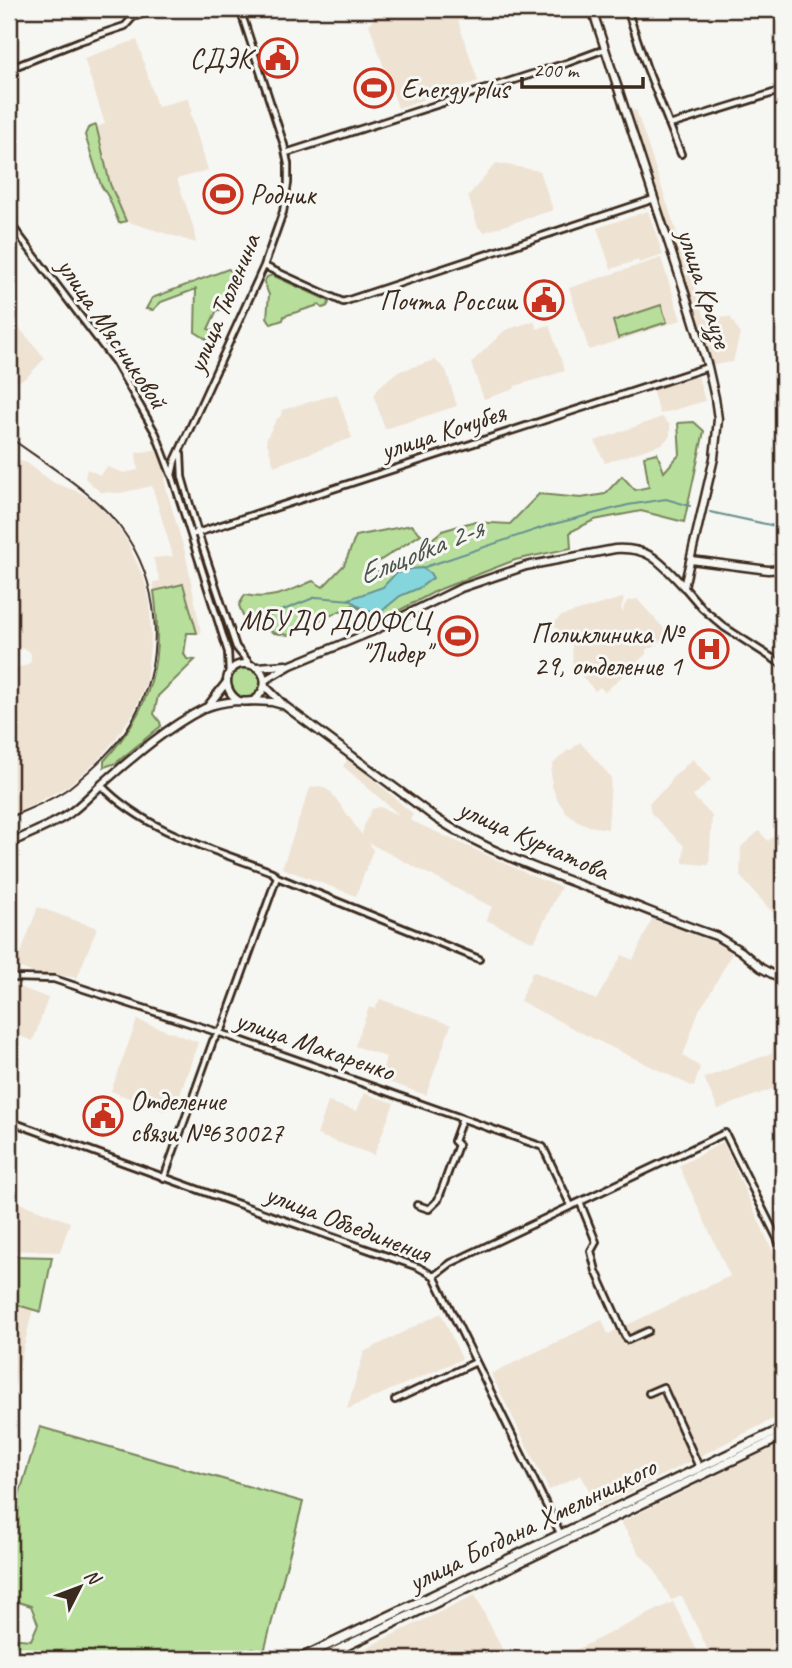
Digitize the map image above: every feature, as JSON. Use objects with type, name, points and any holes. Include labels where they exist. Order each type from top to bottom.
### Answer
[{"type":"highway","name":"улица Богдана Хмельницкого","points":[[563,1538],[783,1428]]},
{"type":"highway","name":"улица Богдана Хмельницкого","points":[[319,1659],[470,1582],[783,1436]]},
{"type":"highway","name":"улица Богдана Хмельницкого","points":[[299,1659],[385,1623]]},
{"type":"main road","name":"улица Краузе","points":[[592,9],[708,367],[718,419],[714,458],[684,587]]},
{"type":"main road","points":[[251,701],[258,698],[265,683],[291,665],[371,632],[461,588],[526,566],[629,548],[649,554],[684,587]]},
{"type":"main road","points":[[691,560],[768,570],[783,569]]},
{"type":"main road","points":[[239,701],[228,690],[229,673],[234,667],[242,664],[257,667],[291,665]]},
{"type":"main road","points":[[257,667],[265,683]]},
{"type":"main road","points":[[9,844],[69,814],[170,730],[208,706],[227,682]]},
{"type":"main road","name":"улица Курчатова","points":[[265,683],[285,706],[437,819],[464,835],[543,871],[716,936],[783,980]]},
{"type":"main road","points":[[208,706],[239,701],[272,702],[285,706]]},
{"type":"street","points":[[131,9],[134,17]]},
{"type":"street","points":[[9,69],[125,26],[134,17],[149,10],[158,12],[166,9]]},
{"type":"street","name":"улица Тюленина","points":[[182,450],[264,266],[283,212],[288,183],[286,153],[240,9]]},
{"type":"street","points":[[627,9],[681,154]]},
{"type":"street","points":[[286,153],[605,49]]},
{"type":"street","points":[[670,125],[783,90]]},
{"type":"street","points":[[264,266],[343,302],[653,199]]},
{"type":"street","name":"улица Мясниковой","points":[[9,222],[115,362],[156,434],[172,475],[228,652],[229,673]]},
{"type":"street","name":"улица Кочубея","points":[[191,535],[708,367]]},
{"type":"street","points":[[172,475],[182,450]]},
{"type":"street","points":[[182,450],[182,477],[198,533],[236,647],[249,664]]},
{"type":"street","points":[[684,587],[724,628],[783,665]]},
{"type":"street","points":[[101,785],[131,810],[168,832],[272,872],[276,877],[479,959]]},
{"type":"street","points":[[164,1178],[276,877]]},
{"type":"street","name":"улица Макаренко","points":[[9,975],[16,978],[54,979],[220,1033],[543,1147],[571,1206]]},
{"type":"street","points":[[417,1205],[429,1209],[438,1200],[458,1145],[454,1142],[462,1119]]},
{"type":"street","name":"улица Объединения","points":[[9,1121],[418,1267],[434,1276],[563,1538]]},
{"type":"street","points":[[434,1276],[451,1263],[725,1133],[781,1238],[783,1250]]},
{"type":"street","points":[[580,1202],[596,1242],[591,1251],[596,1271],[625,1336],[628,1340],[648,1331]]},
{"type":"street","points":[[395,1401],[476,1362]]},
{"type":"street","points":[[649,1393],[663,1387],[700,1468]]},
{"type":"shaded area","points":[[385,9],[472,9],[474,14],[458,21],[478,81],[398,108],[369,24]]},
{"type":"shaded area","points":[[137,40],[157,107],[188,98],[192,111],[190,112],[208,170],[177,179],[196,243],[126,221],[110,184],[97,127],[105,124],[84,58]]},
{"type":"shaded area","points":[[636,110],[705,318],[730,317],[740,333],[733,362],[713,365],[628,112]]},
{"type":"shaded area","points":[[496,163],[540,171],[553,210],[484,232],[478,227],[468,196]]},
{"type":"shaded area","points":[[648,211],[663,255],[611,269],[597,228]]},
{"type":"shaded area","points":[[661,258],[681,320],[589,350],[569,288]]},
{"type":"shaded area","points":[[9,316],[45,358],[27,377],[9,386]]},
{"type":"shaded area","points":[[534,321],[537,329],[549,325],[565,371],[515,386],[514,389],[484,399],[471,363],[505,330]]},
{"type":"shaded area","points":[[435,360],[446,370],[457,406],[385,429],[374,396],[379,387],[397,372]]},
{"type":"shaded area","points":[[697,372],[705,401],[660,414],[651,387]]},
{"type":"shaded area","points":[[337,394],[352,438],[274,466],[266,440],[282,410]]},
{"type":"shaded area","points":[[662,417],[670,425],[670,436],[662,444],[605,463],[595,441]]},
{"type":"shaded area","points":[[159,449],[166,473],[165,485],[186,556],[201,633],[197,633],[183,584],[154,591],[153,582],[160,581],[153,558],[173,556],[152,486],[120,493],[100,492],[85,478],[87,469],[100,475],[107,467],[124,473],[138,470],[136,453]]},
{"type":"shaded area","points":[[9,458],[27,463],[54,483],[79,492],[96,502],[114,522],[126,539],[144,579],[150,602],[151,637],[146,683],[134,712],[114,741],[95,763],[68,786],[9,817],[9,668],[25,666],[31,662],[31,654],[28,650],[9,645]]},
{"type":"shaded area","points":[[622,598],[622,612],[628,601],[637,599],[669,634],[653,648],[648,648],[646,654],[605,692],[600,687],[595,691],[573,666],[572,646],[553,624],[561,616]]},
{"type":"shaded area","points":[[580,742],[611,777],[608,829],[589,826],[576,820],[565,811],[552,786],[553,764]]},
{"type":"shaded area","points":[[349,758],[413,814],[410,820],[561,887],[534,942],[486,920],[492,907],[369,843],[373,850],[356,896],[282,868],[310,788],[320,786],[331,792],[362,835],[372,809],[380,807],[399,815],[343,766]]},
{"type":"shaded area","points":[[693,759],[711,780],[693,796],[712,816],[709,865],[683,863],[684,846],[651,813],[649,803]]},
{"type":"shaded area","points":[[783,828],[783,924],[740,876],[741,847],[759,831],[768,841]]},
{"type":"shaded area","points":[[38,907],[97,928],[77,978],[34,973],[16,966]]},
{"type":"shaded area","points":[[652,919],[719,944],[732,953],[699,1010],[683,1056],[700,1067],[694,1087],[520,1001],[533,971],[596,1000],[622,955],[633,960]]},
{"type":"shaded area","points":[[9,983],[48,998],[33,1041],[9,1032]]},
{"type":"shaded area","points":[[380,999],[451,1025],[426,1095],[380,1079],[386,1057],[355,1046],[369,1007],[375,1009]]},
{"type":"shaded area","points":[[776,1008],[783,1009],[783,1085],[718,1109],[704,1078],[772,1053]]},
{"type":"shaded area","points":[[137,1020],[198,1042],[176,1107],[164,1111],[111,1091]]},
{"type":"shaded area","points":[[364,1093],[394,1103],[374,1155],[317,1135],[328,1102],[357,1111]]},
{"type":"shaded area","points":[[723,1142],[783,1274],[783,1414],[598,1508],[581,1475],[549,1490],[491,1374],[602,1320],[608,1334],[730,1276],[679,1166]]},
{"type":"shaded area","points":[[9,1199],[70,1222],[60,1252],[9,1250]]},
{"type":"shaded area","points":[[9,1284],[37,1291],[9,1410]]},
{"type":"shaded area","points":[[441,1313],[462,1359],[347,1409],[364,1352]]},
{"type":"shaded area","points":[[783,1443],[783,1659],[712,1659],[682,1596],[671,1600],[654,1569],[639,1553],[621,1522]]},
{"type":"shaded area","points":[[475,1595],[507,1659],[343,1659]]},
{"type":"shaded area","points":[[673,1602],[701,1659],[557,1659]]},
{"type":"green space","points":[[96,125],[110,184],[126,221],[119,223],[101,185],[85,135],[88,128]]},
{"type":"green space","points":[[228,269],[232,271],[233,289],[225,310],[217,310],[208,329],[220,333],[208,340],[195,332],[196,289],[161,302],[153,310],[146,309],[152,298]]},
{"type":"green space","points":[[272,275],[329,301],[328,305],[322,308],[319,305],[284,316],[283,320],[271,324],[267,317],[269,295],[264,282]]},
{"type":"green space","points":[[661,305],[667,322],[618,338],[613,321]]},
{"type":"green space","points":[[694,422],[704,431],[684,522],[641,511],[594,520],[570,532],[571,548],[515,560],[438,590],[381,620],[353,605],[288,635],[274,633],[255,623],[247,627],[239,605],[245,595],[272,596],[313,581],[323,587],[344,565],[356,536],[411,525],[421,534],[367,569],[389,574],[442,531],[472,522],[510,524],[539,494],[581,498],[605,494],[622,476],[635,490],[649,487],[644,456],[657,453],[664,472],[680,454],[678,423]]},
{"type":"green space","points":[[183,584],[197,633],[187,633],[184,654],[187,659],[195,660],[158,696],[154,714],[161,726],[116,763],[104,767],[104,761],[133,722],[151,682],[157,640],[154,591]]},
{"type":"green space","points":[[246,668],[257,672],[261,683],[257,694],[246,698],[235,694],[231,683],[235,672]]},
{"type":"green space","points":[[9,1256],[52,1257],[41,1312],[11,1303],[9,1309]]},
{"type":"green space","points":[[40,1427],[303,1502],[264,1652],[253,1648],[229,1659],[9,1659],[9,1638],[31,1640],[38,1624],[31,1606],[9,1599],[9,1528]]},
{"type":"water","points":[[422,568],[433,578],[400,596],[377,615],[349,599],[383,587],[395,574]]},
{"type":"waterway","name":"Ельцовка 2-я","points":[[422,568],[550,525],[628,505],[666,499],[690,506]]},
{"type":"waterway","name":"Ельцовка 2-я","points":[[710,512],[775,526],[783,524]]},
{"type":"waterway","name":"Ельцовка 2-я","points":[[246,619],[261,619],[316,597],[351,600]]},
{"type":"railway","points":[[9,437],[83,490],[120,527],[134,548],[144,571],[154,620],[151,670],[144,694],[128,727],[106,755],[63,792],[9,818]]},
{"type":"place","name":"СДЭК","points":[[278,58]]},
{"type":"place","name":"Energy plus","points":[[374,88]]},
{"type":"place","name":"Родник","points":[[223,194]]},
{"type":"place","name":"Почта России","points":[[544,300]]},
{"type":"place","name":"МБУДО ДООФСЦ \"Лидер\"","points":[[458,636]]},
{"type":"place","name":"Поликлиника № 29, отделение 1","points":[[709,649]]},
{"type":"place","name":"Отделение связи №630027","points":[[103,1116]]}]
